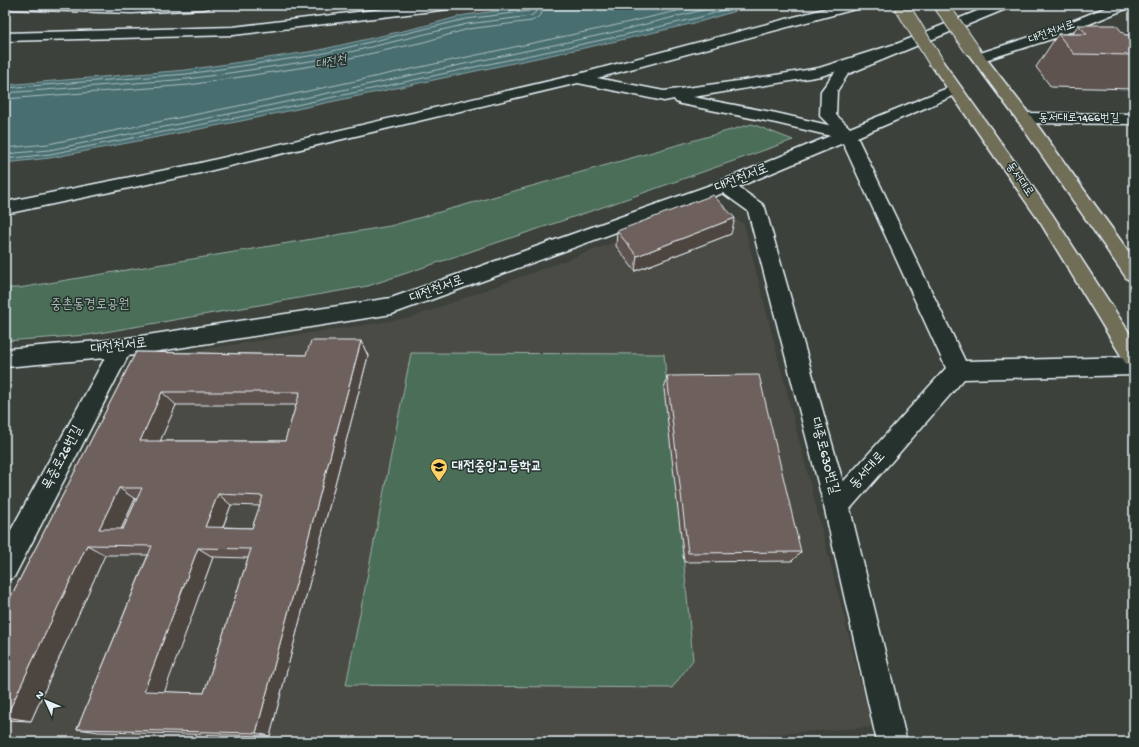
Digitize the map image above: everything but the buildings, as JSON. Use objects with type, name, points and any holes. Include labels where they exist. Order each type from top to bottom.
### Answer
[{"type":"main road","name":"동서대로","points":[[901,5],[955,90],[1046,218],[1134,358]]},
{"type":"main road","points":[[941,5],[1024,118],[1134,274]]},
{"type":"street","points":[[5,5],[132,8],[204,5]]},
{"type":"street","points":[[5,37],[233,31],[449,5]]},
{"type":"street","points":[[5,208],[196,169],[578,79],[854,5]]},
{"type":"street","points":[[1003,5],[844,71],[828,91],[828,116],[848,135],[958,370],[1134,366]]},
{"type":"street","name":"대전천서로","points":[[975,53],[1050,35],[1123,5]]},
{"type":"street","points":[[664,96],[738,86],[821,72],[897,48]]},
{"type":"street","points":[[578,79],[776,118],[848,135]]},
{"type":"street","name":"대전천서로","points":[[5,358],[121,348],[392,306],[725,186],[955,90]]},
{"type":"street","name":"동서대로1466번길","points":[[1024,118],[1134,119]]},
{"type":"street","name":"대종로630번길","points":[[725,186],[756,208],[837,506],[892,742]]},
{"type":"street","name":"목중로26번길","points":[[5,568],[14,533],[121,348]]},
{"type":"street","name":"동서대로","points":[[837,506],[958,370]]},
{"type":"shaded area","name":"대전중앙고등학교","points":[[712,206],[744,224],[872,727],[666,742],[5,742],[5,604],[131,360],[410,318]]},
{"type":"green space","name":"중촌동경로공원","points":[[752,124],[793,140],[609,205],[368,286],[88,335],[5,341],[5,288],[19,288],[390,226]]},
{"type":"green space","points":[[411,353],[664,354],[693,660],[672,688],[346,685]]},
{"type":"water","name":"대전천","points":[[545,5],[755,5],[699,22],[612,42],[241,121],[50,158],[5,163],[5,85],[186,70],[315,51],[465,15]]},
{"type":"place","name":"대전중앙고등학교","points":[[439,482]]}]
